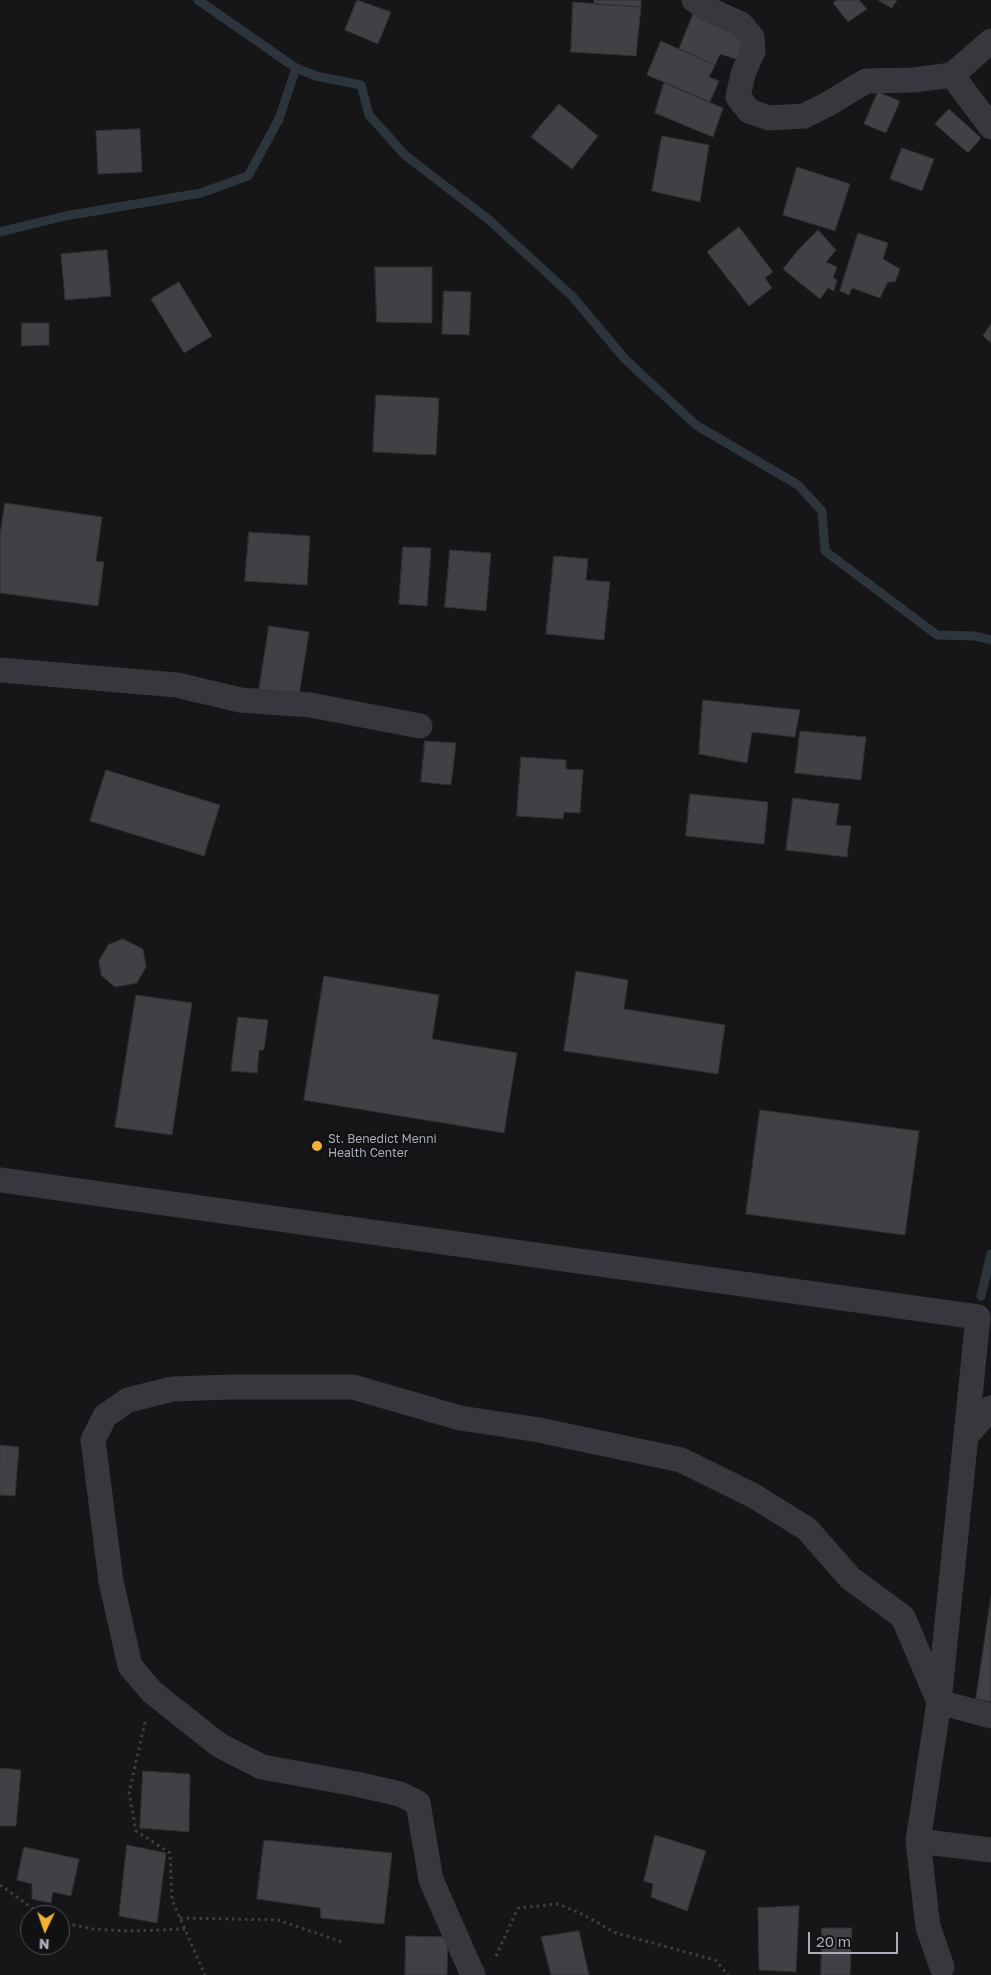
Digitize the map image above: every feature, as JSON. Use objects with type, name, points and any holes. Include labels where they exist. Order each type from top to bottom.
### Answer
[{"type":"street","points":[[694,0],[705,8],[741,24],[752,37],[753,51],[743,74],[738,97],[749,112],[769,118],[804,116],[866,81],[914,80],[952,75],[991,41]]},
{"type":"street","points":[[952,75],[991,127]]},
{"type":"street","points":[[0,670],[178,685],[240,700],[310,705],[420,726]]},
{"type":"street","points":[[0,1180],[978,1316],[939,1702],[918,1841],[928,1927],[942,1967]]},
{"type":"street","points":[[473,1975],[431,1880],[418,1803],[400,1794],[262,1767],[219,1745],[152,1692],[130,1666],[111,1581],[93,1440],[105,1416],[128,1400],[172,1389],[353,1387],[460,1418],[548,1432],[682,1460],[754,1496],[807,1529],[850,1578],[903,1617],[939,1702]]},
{"type":"street","points":[[967,1435],[991,1408]]},
{"type":"street","points":[[939,1702],[991,1716]]},
{"type":"street","points":[[918,1841],[991,1850]]},
{"type":"path","points":[[152,1692],[129,1793],[136,1831],[170,1853],[172,1900],[205,1975]]},
{"type":"path","points":[[0,1885],[28,1905]]},
{"type":"path","points":[[494,1960],[518,1908],[558,1904],[580,1913],[616,1933],[715,1960],[728,1975]]},
{"type":"path","points":[[180,1918],[278,1920],[342,1942]]},
{"type":"path","points":[[70,1924],[93,1929],[128,1931],[185,1929]]},
{"type":"building","points":[[357,0],[391,12],[378,44],[345,30]]},
{"type":"building","points":[[594,0],[641,0],[641,7],[594,4]]},
{"type":"building","points":[[837,0],[859,0],[867,9],[848,22],[833,3]]},
{"type":"building","points":[[878,0],[897,0],[892,8]]},
{"type":"building","points":[[573,2],[641,7],[636,56],[571,52]]},
{"type":"building","points":[[697,5],[762,31],[753,64],[720,54],[715,65],[679,49]]},
{"type":"building","points":[[661,41],[715,65],[709,77],[719,81],[710,102],[647,75]]},
{"type":"building","points":[[664,83],[723,108],[713,137],[655,113]]},
{"type":"building","points":[[878,92],[900,101],[886,133],[864,124]]},
{"type":"building","points":[[559,104],[598,136],[572,169],[531,137]]},
{"type":"building","points":[[949,109],[981,138],[968,153],[935,124]]},
{"type":"building","points":[[140,129],[142,172],[98,174],[96,131]]},
{"type":"building","points":[[662,136],[709,145],[700,202],[652,191]]},
{"type":"building","points":[[902,148],[934,159],[922,191],[890,179]]},
{"type":"building","points":[[797,167],[850,184],[835,231],[783,215]]},
{"type":"building","points":[[739,227],[773,272],[765,278],[772,288],[749,306],[707,252]]},
{"type":"building","points":[[818,230],[836,250],[826,262],[837,267],[833,278],[837,280],[834,291],[828,288],[820,299],[783,269]]},
{"type":"building","points":[[858,233],[888,243],[883,259],[900,269],[895,282],[888,282],[880,298],[852,288],[849,295],[840,291]]},
{"type":"building","points":[[107,250],[111,296],[65,300],[61,254]]},
{"type":"building","points":[[375,267],[432,267],[432,323],[377,322]]},
{"type":"building","points":[[179,282],[212,336],[184,353],[151,299]]},
{"type":"building","points":[[444,291],[471,292],[469,335],[442,334]]},
{"type":"building","points":[[22,323],[49,323],[49,345],[22,346]]},
{"type":"building","points":[[991,324],[991,343],[983,336]]},
{"type":"building","points":[[376,395],[439,398],[436,455],[373,452]]},
{"type":"building","points":[[5,503],[102,517],[96,561],[104,562],[98,606],[0,593],[0,535]]},
{"type":"building","points":[[249,532],[310,536],[307,585],[245,581]]},
{"type":"building","points":[[403,547],[431,548],[427,606],[399,604]]},
{"type":"building","points":[[450,550],[491,553],[486,611],[445,607]]},
{"type":"building","points":[[554,556],[588,559],[586,580],[610,582],[604,640],[546,634]]},
{"type":"building","points":[[269,626],[309,632],[299,696],[259,690]]},
{"type":"building","points":[[703,700],[800,710],[795,737],[752,732],[747,763],[699,754]]},
{"type":"building","points":[[800,731],[866,737],[861,780],[795,773]]},
{"type":"building","points":[[425,741],[456,743],[451,785],[421,782]]},
{"type":"building","points":[[521,757],[566,760],[566,769],[583,770],[580,813],[564,812],[563,819],[517,816]]},
{"type":"building","points":[[106,770],[220,805],[204,856],[90,821]]},
{"type":"building","points":[[690,794],[768,802],[764,844],[686,836]]},
{"type":"building","points":[[793,798],[839,804],[836,825],[851,826],[847,857],[786,850]]},
{"type":"building","points":[[123,939],[143,949],[146,967],[137,983],[115,987],[101,975],[99,961],[108,945]]},
{"type":"building","points":[[576,971],[628,980],[624,1009],[725,1025],[718,1074],[564,1051]]},
{"type":"building","name":"St. Benedict Menni Health Center","points":[[324,976],[439,995],[432,1039],[517,1053],[504,1133],[304,1100]]},
{"type":"building","points":[[136,995],[192,1003],[172,1135],[115,1127]]},
{"type":"building","points":[[238,1017],[268,1020],[264,1050],[259,1050],[257,1073],[231,1071]]},
{"type":"building","points":[[760,1110],[919,1131],[905,1235],[746,1214]]},
{"type":"building","points":[[0,1445],[19,1447],[15,1496],[0,1495]]},
{"type":"building","points":[[991,1596],[991,1702],[976,1699]]},
{"type":"building","points":[[0,1768],[21,1770],[16,1826],[0,1826]]},
{"type":"building","points":[[143,1771],[190,1774],[189,1832],[140,1828]]},
{"type":"building","points":[[655,1835],[706,1851],[687,1911],[651,1897],[653,1884],[644,1881]]},
{"type":"building","points":[[264,1840],[392,1853],[384,1924],[321,1918],[320,1908],[257,1899]]},
{"type":"building","points":[[127,1845],[166,1853],[157,1923],[119,1916]]},
{"type":"building","points":[[24,1847],[79,1859],[71,1896],[53,1892],[51,1903],[32,1899],[32,1884],[17,1880]]},
{"type":"building","points":[[799,1906],[796,1972],[759,1970],[758,1908]]},
{"type":"building","points":[[822,1928],[852,1928],[850,1975],[821,1975]]},
{"type":"building","points":[[579,1931],[589,1975],[551,1975],[541,1937]]},
{"type":"building","points":[[406,1936],[448,1937],[447,1975],[405,1975]]},
{"type":"waterway","points":[[198,0],[296,68],[316,76],[361,85],[369,115],[405,155],[488,219],[572,296],[625,359],[696,425],[798,485],[822,511],[825,551],[937,635],[975,636],[991,640]]},
{"type":"waterway","points":[[0,232],[65,216],[201,193],[248,176],[279,119],[296,68]]},
{"type":"waterway","points":[[981,1296],[991,1254]]},
{"type":"place","name":"St. Benedict Menni Health Center","points":[[317,1146]]}]
